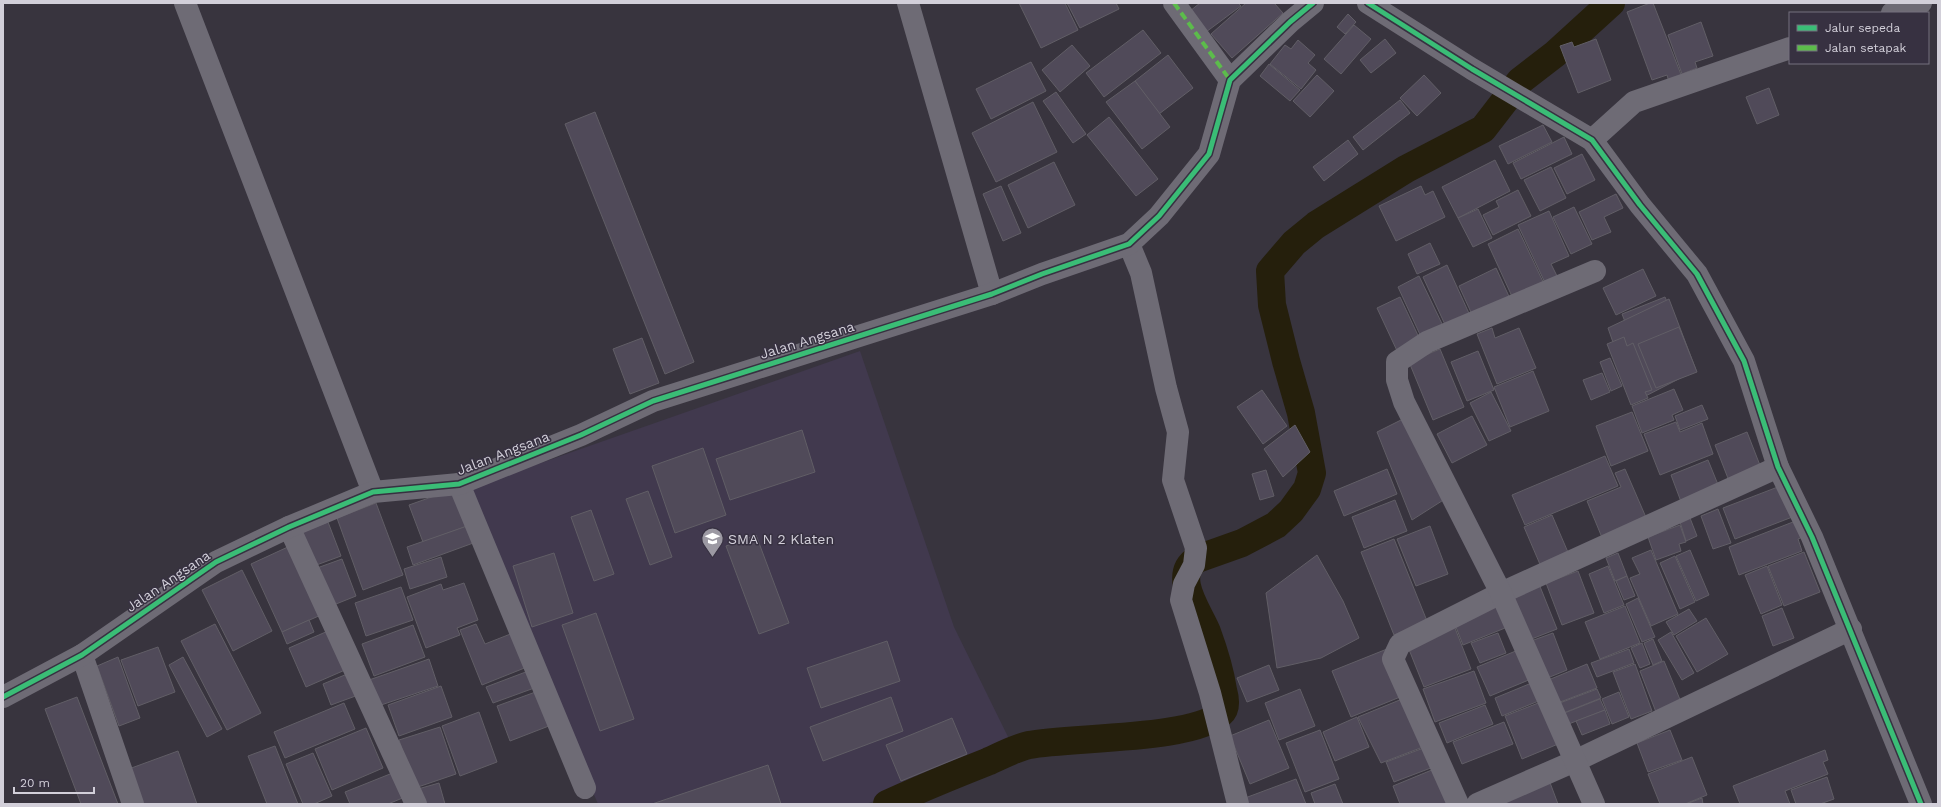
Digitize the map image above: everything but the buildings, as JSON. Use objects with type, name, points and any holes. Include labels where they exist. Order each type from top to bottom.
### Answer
[{"type":"street","points":[[185,3],[373,492]]},
{"type":"street","points":[[908,3],[992,294]]},
{"type":"street","points":[[1174,3],[1230,80]]},
{"type":"street","points":[[1238,804],[1210,693],[1181,600],[1184,584],[1194,565],[1196,548],[1173,480],[1178,432],[1166,388],[1143,280],[1129,244],[1159,216],[1209,154],[1230,80],[1290,22],[1313,3]]},
{"type":"street","points":[[1368,3],[1472,69],[1592,140],[1640,205],[1696,274],[1744,361],[1778,467],[1812,537],[1851,629],[1921,804]]},
{"type":"street","points":[[1895,12],[1921,3]]},
{"type":"street","points":[[1592,140],[1634,102],[1789,48]]},
{"type":"street","name":"Jalan Angsana","points":[[3,697],[82,655],[216,562],[289,527],[373,492],[458,484],[582,435],[653,401],[992,294],[1042,274],[1129,244]]},
{"type":"street","points":[[1594,804],[1501,593],[1404,402],[1398,380],[1397,362],[1427,342],[1595,271]]},
{"type":"street","points":[[1458,804],[1393,659],[1400,644],[1501,593],[1778,467]]},
{"type":"street","points":[[458,484],[585,788]]},
{"type":"street","points":[[289,527],[416,804]]},
{"type":"street","points":[[1477,804],[1575,762],[1851,629]]},
{"type":"street","points":[[82,655],[133,804]]},
{"type":"shaded area","name":"SMA N 2 Klaten","points":[[860,351],[954,627],[1014,749],[866,804],[598,804],[464,490]]},
{"type":"waterway","points":[[887,804],[1024,746],[1048,742],[1160,733],[1208,722],[1223,711],[1225,702],[1220,675],[1207,632],[1189,594],[1186,575],[1190,566],[1197,559],[1242,543],[1276,525],[1291,511],[1307,489],[1312,473],[1301,413],[1272,305],[1270,271],[1294,243],[1316,225],[1406,169],[1483,129],[1520,81],[1555,54],[1611,3]]},
{"type":"marked path","points":[[1174,3],[1230,80]]},
{"type":"cycle path","points":[[3,697],[82,655],[216,562],[289,527],[373,492],[459,484],[581,435],[653,401],[992,294],[1042,274],[1129,244],[1159,216],[1209,154],[1230,80],[1290,22],[1313,3]]},
{"type":"cycle path","points":[[1368,3],[1472,69],[1592,140],[1640,205],[1697,274],[1744,361],[1778,467],[1812,537],[1921,804]]},
{"type":"place","name":"SMA N 2 Klaten","points":[[712,558]]}]
